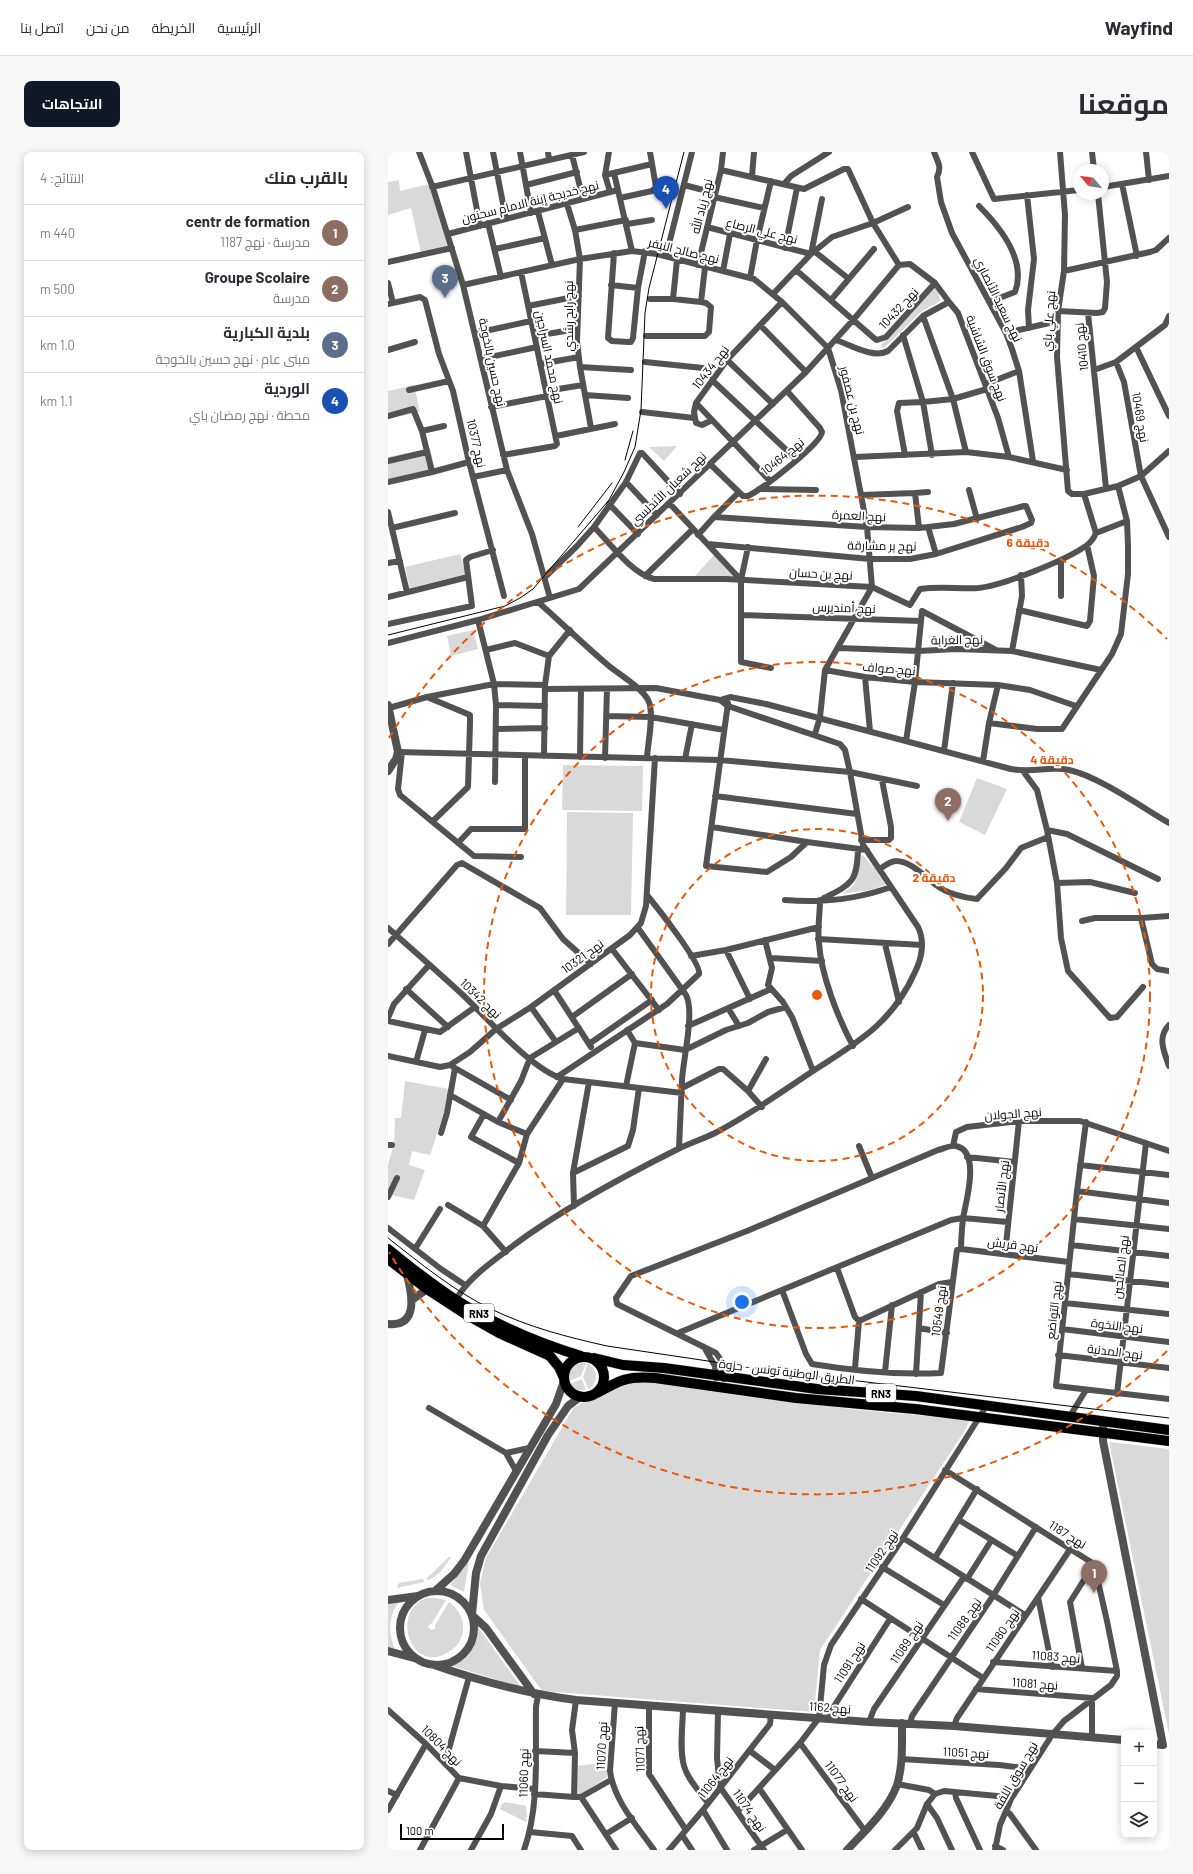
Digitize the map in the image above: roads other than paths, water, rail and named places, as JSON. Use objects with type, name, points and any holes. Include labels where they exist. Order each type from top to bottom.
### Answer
[{"type":"highway","name":"RN3","points":[[388,1250],[456,1300],[499,1323],[549,1345],[581,1356],[594,1358]]},
{"type":"highway","name":"RN3","points":[[388,1259],[427,1289],[480,1323],[550,1356],[559,1367],[567,1388],[573,1394],[580,1397],[597,1393]]},
{"type":"highway","points":[[564,1379],[564,1372],[570,1362],[581,1356]]},
{"type":"highway","points":[[594,1358],[603,1368],[604,1375],[601,1388],[597,1393]]},
{"type":"highway","name":"الطريق الوطنية تونس - حزوة","points":[[594,1358],[623,1365],[664,1368],[817,1389],[916,1396],[1169,1430]]},
{"type":"highway","name":"الطريق الوطنية تونس - حزوة","points":[[597,1393],[621,1379],[640,1377],[796,1398],[915,1409],[1169,1441]]},
{"type":"street","name":"نهج حسين بالخوجة","points":[[419,152],[448,234],[463,285],[476,333],[491,407],[503,455],[532,534],[550,598]]},
{"type":"street","points":[[466,152],[480,226]]},
{"type":"street","points":[[493,152],[506,219]]},
{"type":"street","points":[[520,152],[526,185],[545,238],[552,265]]},
{"type":"street","points":[[548,152],[549,160]]},
{"type":"street","points":[[432,187],[584,152]]},
{"type":"street","points":[[609,152],[605,175],[610,192]]},
{"type":"street","points":[[620,198],[652,191],[656,185],[650,152]]},
{"type":"street","points":[[666,256],[692,152]]},
{"type":"street","name":"نهج زياد الله","points":[[698,265],[715,195],[723,152]]},
{"type":"street","points":[[752,176],[754,152]]},
{"type":"street","points":[[784,184],[791,176],[828,152]]},
{"type":"street","name":"نهج سعيد الأنصاري","points":[[934,152],[940,169],[937,180],[944,212],[952,233],[1006,333],[1019,371],[1033,461]]},
{"type":"street","points":[[972,152],[994,199],[1073,190]]},
{"type":"street","name":"نهج علي باي","points":[[1060,152],[1064,191],[1064,271],[1058,311],[1057,357],[1068,491],[1072,494],[1084,494]]},
{"type":"street","points":[[1092,152],[1093,164]]},
{"type":"street","points":[[1146,152],[1149,180]]},
{"type":"street","points":[[572,155],[583,199]]},
{"type":"street","points":[[605,175],[652,164]]},
{"type":"street","points":[[720,170],[807,189],[842,170],[848,169],[873,223],[899,265]]},
{"type":"street","points":[[526,185],[577,172]]},
{"type":"street","points":[[614,173],[632,251]]},
{"type":"street","points":[[1109,186],[1169,176]]},
{"type":"street","points":[[750,278],[756,240],[771,181]]},
{"type":"street","points":[[1122,184],[1137,256]]},
{"type":"street","points":[[684,185],[764,208]]},
{"type":"street","points":[[785,248],[797,188]]},
{"type":"street","name":"نهج خديجة إبنة الامام سحنون","points":[[448,234],[618,190]]},
{"type":"street","points":[[1027,195],[1034,259],[1028,310],[1029,328]]},
{"type":"street","points":[[812,252],[822,199]]},
{"type":"street","name":"نهج 10410","points":[[1099,200],[1104,261],[1108,282],[1105,308],[1102,312],[1088,313],[1106,488]]},
{"type":"street","name":"نهج رابح رشدي","points":[[567,204],[575,230],[580,259],[577,329],[580,367],[591,428]]},
{"type":"street","points":[[979,206],[998,225],[1013,255],[1017,270],[1015,292],[989,302]]},
{"type":"street","points":[[773,294],[812,252],[832,237],[873,223],[908,207]]},
{"type":"street","points":[[575,230],[626,222],[652,220]]},
{"type":"street","points":[[488,223],[501,277]]},
{"type":"street","name":"نهج علي الرصاع","points":[[707,227],[785,248],[812,252]]},
{"type":"street","points":[[723,271],[730,234]]},
{"type":"street","points":[[495,249],[545,238]]},
{"type":"street","points":[[1064,271],[1104,261],[1137,256],[1156,250],[1169,238]]},
{"type":"street","points":[[388,262],[452,248]]},
{"type":"street","points":[[831,300],[874,249]]},
{"type":"street","points":[[614,253],[608,338],[612,341],[631,342],[633,338],[638,288],[644,251]]},
{"type":"street","name":"نهج صالح النيفر","points":[[463,285],[580,259],[614,253],[644,251],[750,278],[782,302],[828,348]]},
{"type":"street","points":[[812,252],[849,279]]},
{"type":"street","points":[[673,299],[677,260]]},
{"type":"street","name":"نهج 10432","points":[[796,270],[875,339],[883,339],[935,283],[910,264],[899,265]]},
{"type":"street","name":"نهج شعبان الأندلسي","points":[[388,643],[478,620],[579,590],[806,372],[854,320],[899,265]]},
{"type":"street","points":[[701,302],[705,267]]},
{"type":"street","name":"نهج محمد السراجين","points":[[503,455],[555,446],[557,442],[521,272]]},
{"type":"street","name":"نهج سوق الشاشية","points":[[935,283],[958,313],[986,386],[1010,457]]},
{"type":"street","points":[[388,284],[390,303]]},
{"type":"street","points":[[611,285],[638,288]]},
{"type":"street","points":[[528,306],[579,296]]},
{"type":"street","name":"نهج 10377","points":[[390,303],[422,298],[425,300],[439,354],[453,391],[469,462],[504,596]]},
{"type":"street","points":[[646,336],[705,336],[709,332],[709,305],[701,302],[673,299],[650,299]]},
{"type":"street","name":"نهج 10434","points":[[770,481],[696,402],[727,360],[782,302]]},
{"type":"street","points":[[836,340],[878,354],[888,351],[923,316],[949,302]]},
{"type":"street","points":[[1058,311],[1088,313]]},
{"type":"street","points":[[923,316],[953,399],[966,452]]},
{"type":"street","points":[[1094,370],[1116,362],[1165,325],[1169,316]]},
{"type":"street","points":[[476,333],[531,321]]},
{"type":"street","points":[[1006,333],[1058,321]]},
{"type":"street","points":[[760,325],[806,372]]},
{"type":"street","points":[[1165,325],[1169,331]]},
{"type":"street","points":[[535,336],[577,329]]},
{"type":"street","points":[[903,335],[923,402],[932,455]]},
{"type":"street","points":[[388,350],[415,342]]},
{"type":"street","points":[[481,359],[537,347]]},
{"type":"street","points":[[1136,347],[1169,416]]},
{"type":"street","name":"نهج بن عصفور","points":[[828,348],[841,390],[855,457],[867,527],[872,587]]},
{"type":"street","points":[[540,364],[579,357]]},
{"type":"street","points":[[727,360],[773,404]]},
{"type":"street","points":[[645,362],[699,366],[706,370],[712,380],[796,460]]},
{"type":"street","name":"نهج 10469","points":[[1116,362],[1124,382],[1141,476],[1169,537]]},
{"type":"street","points":[[580,367],[631,370]]},
{"type":"street","points":[[905,455],[897,405],[902,402],[923,402],[953,399],[1019,371]]},
{"type":"street","points":[[409,390],[448,381]]},
{"type":"street","points":[[491,407],[583,385]]},
{"type":"street","name":"نهج 10464","points":[[739,492],[746,496],[759,489],[796,460],[819,439],[822,432],[787,391]]},
{"type":"street","points":[[585,395],[628,398]]},
{"type":"street","points":[[696,402],[694,418],[696,423],[700,425],[712,420]]},
{"type":"street","points":[[388,416],[413,409],[422,431],[432,472]]},
{"type":"street","points":[[642,412],[694,418]]},
{"type":"street","points":[[556,436],[615,424]]},
{"type":"street","points":[[422,431],[444,426]]},
{"type":"street","points":[[1096,533],[1084,494],[1118,486],[1141,476],[1169,451]]},
{"type":"street","points":[[388,462],[427,452]]},
{"type":"street","points":[[855,457],[932,455],[966,452],[1033,461],[1067,470]]},
{"type":"street","points":[[545,577],[594,527],[626,482],[639,454],[642,453],[680,494]]},
{"type":"street","points":[[388,482],[469,462]]},
{"type":"street","points":[[698,534],[739,492],[710,464]]},
{"type":"street","points":[[473,477],[508,470]]},
{"type":"street","points":[[626,482],[657,516]]},
{"type":"street","points":[[989,723],[1059,730],[1064,727],[1076,706],[1112,654],[1121,634],[1128,574],[1127,521],[1118,486]]},
{"type":"street","points":[[759,489],[816,490]]},
{"type":"street","points":[[969,490],[977,519]]},
{"type":"street","points":[[861,495],[928,492]]},
{"type":"street","points":[[915,493],[919,528]]},
{"type":"street","points":[[610,504],[638,534]]},
{"type":"street","points":[[670,504],[741,580]]},
{"type":"street","name":"نهج العمرة","points":[[714,517],[867,527],[919,528],[977,519],[1024,506]]},
{"type":"street","name":"نهج بر مشارقة","points":[[708,544],[870,559],[910,559],[936,554],[1031,523],[1032,520],[1026,506],[1024,506]]},
{"type":"street","points":[[388,512],[407,592]]},
{"type":"street","points":[[391,527],[455,513]]},
{"type":"street","points":[[910,605],[920,589],[980,588],[1061,560],[1087,545],[1096,533],[1127,521]]},
{"type":"street","points":[[594,527],[618,552],[645,576],[693,529]]},
{"type":"street","points":[[928,527],[936,554]]},
{"type":"street","points":[[1019,610],[1086,626],[1090,621],[1094,576],[1087,545]]},
{"type":"street","points":[[748,547],[741,580],[741,662],[770,668]]},
{"type":"street","points":[[388,624],[472,606],[467,559],[493,550]]},
{"type":"street","points":[[1061,560],[1061,596]]},
{"type":"street","points":[[388,563],[400,561]]},
{"type":"street","points":[[1012,650],[1022,596],[1021,575]]},
{"type":"street","name":"نهج بن حسان","points":[[645,576],[660,580],[741,580],[872,587],[922,611]]},
{"type":"street","points":[[388,597],[468,577]]},
{"type":"street","points":[[815,734],[820,717],[825,670],[872,587]]},
{"type":"street","points":[[538,602],[576,635],[607,665],[637,688],[648,700],[651,708],[651,716],[646,757]]},
{"type":"street","points":[[906,741],[919,651],[922,611],[996,650]]},
{"type":"street","name":"نهج أمنديرس","points":[[741,616],[921,621]]},
{"type":"street","points":[[478,620],[494,684],[496,705],[495,782]]},
{"type":"street","points":[[544,756],[545,687],[549,656],[570,630]]},
{"type":"street","points":[[563,638],[576,635]]},
{"type":"street","points":[[486,650],[515,644],[549,656]]},
{"type":"street","name":"نهج الغرابة","points":[[838,648],[919,651],[1012,650],[1101,670]]},
{"type":"street","name":"نهج صواف","points":[[825,670],[865,677],[915,682],[998,685],[1030,690],[1076,706]]},
{"type":"street","points":[[865,677],[870,731]]},
{"type":"street","points":[[944,751],[953,683]]},
{"type":"street","points":[[456,1300],[465,1285],[528,1234],[574,1206],[679,1148],[714,1133],[762,1107],[813,1071],[853,1046],[885,1018],[899,1002],[919,963],[922,945],[922,937],[918,927],[861,840],[845,750],[836,742],[728,706],[720,700],[656,688],[582,690],[494,684],[388,706],[400,752],[398,792],[458,844],[476,857],[521,858]]},
{"type":"street","points":[[983,761],[989,723],[998,685]]},
{"type":"street","points":[[605,758],[607,689]]},
{"type":"street","points":[[580,757],[582,690]]},
{"type":"street","points":[[427,697],[470,715],[468,788],[433,821]]},
{"type":"street","points":[[720,700],[730,697],[766,704],[1023,771],[1053,769],[1068,770],[1082,774],[1169,823]]},
{"type":"street","points":[[730,697],[724,730],[706,866],[767,872],[791,857],[807,842]]},
{"type":"street","points":[[496,705],[545,706]]},
{"type":"street","points":[[607,716],[651,716],[724,730]]},
{"type":"street","points":[[686,758],[692,724]]},
{"type":"street","points":[[496,729],[544,728]]},
{"type":"street","points":[[400,752],[495,756],[605,758],[646,757],[720,760],[850,772],[916,786]]},
{"type":"street","points":[[388,771],[400,752]]},
{"type":"street","points":[[458,844],[471,830],[525,829],[525,756]]},
{"type":"street","points":[[655,758],[647,896],[644,916],[638,928],[683,991],[689,1006],[679,1148]]},
{"type":"street","points":[[1023,771],[1037,790],[1047,830],[1057,883],[1061,938],[1068,971],[1110,1018],[1117,1017],[1142,988]]},
{"type":"street","points":[[861,840],[884,840],[892,838],[882,780]]},
{"type":"street","points":[[715,796],[857,814]]},
{"type":"street","points":[[712,827],[867,850]]},
{"type":"street","points":[[1047,830],[1067,834],[1158,879]]},
{"type":"street","points":[[880,869],[894,861],[901,862],[914,868],[946,891],[977,899],[1006,868],[1020,848],[1048,837]]},
{"type":"street","points":[[820,900],[840,890],[853,880],[856,870],[858,849]]},
{"type":"street","points":[[388,944],[457,864],[462,863],[540,908],[563,939],[591,964]]},
{"type":"street","points":[[1057,883],[1090,882],[1135,893]]},
{"type":"street","points":[[785,900],[820,900],[869,895],[891,887]]},
{"type":"street","points":[[483,1226],[519,1163],[527,1134],[560,1078],[594,1052],[660,1010],[683,991],[700,972],[691,956],[647,896]]},
{"type":"street","points":[[820,900],[820,927],[818,939],[822,961],[837,1012],[853,1046]]},
{"type":"street","points":[[1082,921],[1095,918],[1141,918],[1169,916]]},
{"type":"street","points":[[1141,918],[1152,964],[1157,969],[1169,971]]},
{"type":"street","points":[[691,956],[726,950],[820,927]]},
{"type":"street","name":"نهج 10342","points":[[388,928],[475,1007],[496,1029],[530,1058],[560,1078]]},
{"type":"street","name":"نهج 10321","points":[[452,1067],[496,1029],[531,1007],[612,949],[638,928]]},
{"type":"street","points":[[818,939],[922,945]]},
{"type":"street","points":[[764,940],[771,958],[772,970],[767,984],[786,1007],[792,1017],[813,1071]]},
{"type":"street","points":[[885,944],[899,1002]]},
{"type":"street","points":[[612,949],[660,1010]]},
{"type":"street","points":[[726,950],[750,999]]},
{"type":"street","points":[[771,958],[822,961]]},
{"type":"street","points":[[388,1018],[394,1004],[429,965]]},
{"type":"street","points":[[572,1017],[632,974]]},
{"type":"street","points":[[406,989],[448,1027]]},
{"type":"street","points":[[688,1026],[771,989]]},
{"type":"street","points":[[554,990],[594,1052]]},
{"type":"street","points":[[388,998],[394,1004]]},
{"type":"street","points":[[589,1044],[652,1000]]},
{"type":"street","points":[[388,1021],[440,1032],[475,1007]]},
{"type":"street","points":[[531,1007],[556,1042]]},
{"type":"street","points":[[635,1043],[685,1050],[726,1030],[748,1023],[768,1012],[786,1007]]},
{"type":"street","points":[[728,1008],[739,1026]]},
{"type":"street","points":[[1169,1025],[1162,1037],[1166,1048],[1169,1066]]},
{"type":"street","points":[[498,1122],[512,1100],[530,1058],[578,1028]]},
{"type":"street","points":[[416,1062],[425,1030]]},
{"type":"street","points":[[626,1086],[635,1043],[628,1030]]},
{"type":"street","points":[[388,1056],[440,1067],[452,1067],[512,1100]]},
{"type":"street","points":[[748,1091],[766,1059]]},
{"type":"street","points":[[441,1133],[450,1095],[452,1067]]},
{"type":"street","points":[[560,1078],[639,1088],[682,1090],[721,1069],[726,1070],[762,1107]]},
{"type":"street","points":[[574,1206],[573,1173],[589,1082]]},
{"type":"street","points":[[573,1173],[628,1146],[633,1130],[639,1088]]},
{"type":"street","points":[[450,1095],[498,1122],[527,1134]]},
{"type":"street","points":[[484,1114],[471,1137],[519,1163]]},
{"type":"street","name":"نهج الجولان","points":[[953,1146],[956,1132],[961,1129],[1019,1121],[1086,1122],[1169,1151]]},
{"type":"street","name":"نهج الأنصار","points":[[1005,1254],[1019,1121]]},
{"type":"street","name":"نهج التواضع","points":[[1086,1122],[1076,1191],[1056,1386],[1169,1399]]},
{"type":"street","name":"نهج الصالحين","points":[[1117,1394],[1122,1337],[1146,1143]]},
{"type":"street","points":[[859,1146],[872,1178]]},
{"type":"street","points":[[719,1387],[723,1363],[720,1356],[710,1349],[617,1304],[616,1298],[628,1279],[747,1231],[938,1150],[953,1146],[961,1149],[967,1157],[1015,1162]]},
{"type":"street","name":"نهج 10549","points":[[916,1374],[941,1373],[952,1282],[971,1180],[967,1157]]},
{"type":"street","points":[[1080,1165],[1169,1175]]},
{"type":"street","points":[[388,1197],[397,1178]]},
{"type":"street","points":[[1076,1191],[1169,1203]]},
{"type":"street","points":[[448,1205],[483,1226],[506,1252]]},
{"type":"street","points":[[415,1249],[440,1210]]},
{"type":"street","points":[[678,1333],[951,1220],[963,1218],[1008,1222]]},
{"type":"street","points":[[1074,1219],[1169,1229]]},
{"type":"street","points":[[388,1228],[465,1285]]},
{"type":"street","points":[[1071,1245],[1169,1256]]},
{"type":"street","name":"نهج قريش","points":[[958,1250],[1069,1262]]},
{"type":"street","points":[[837,1268],[855,1317],[859,1321],[855,1368]]},
{"type":"street","points":[[1068,1274],[1130,1282],[1169,1285]]},
{"type":"street","points":[[388,1324],[398,1323],[406,1318],[411,1310],[412,1300],[407,1275]]},
{"type":"street","points":[[859,1321],[939,1284],[952,1282]]},
{"type":"street","points":[[412,1300],[427,1289]]},
{"type":"street","points":[[782,1290],[809,1360],[812,1364],[916,1374],[922,1292]]},
{"type":"street","points":[[1065,1303],[1169,1314]]},
{"type":"street","points":[[885,1372],[892,1305]]},
{"type":"street","points":[[919,1328],[947,1333]]},
{"type":"street","name":"نهج النخوة","points":[[1062,1329],[1169,1342]]},
{"type":"street","points":[[704,1347],[720,1376]]},
{"type":"street","name":"نهج المدنية","points":[[1058,1355],[1169,1368]]},
{"type":"street","points":[[435,1591],[454,1574],[464,1561],[556,1404],[564,1379]]},
{"type":"street","points":[[1070,1416],[1086,1390]]},
{"type":"street","points":[[472,1615],[476,1573],[483,1552],[559,1417],[568,1406],[580,1397]]},
{"type":"street","name":"نهج 11092","points":[[819,1718],[822,1679],[826,1656],[831,1645],[882,1567],[903,1538],[987,1405]]},
{"type":"street","points":[[429,1408],[506,1453],[516,1471]]},
{"type":"street","points":[[1103,1422],[1103,1433],[1130,1582],[1163,1745],[1157,1744]]},
{"type":"street","points":[[506,1453],[529,1448]]},
{"type":"street","name":"نهج 1187","points":[[945,1470],[1094,1564],[1117,1671]]},
{"type":"street","points":[[935,1558],[977,1489]]},
{"type":"street","points":[[959,1520],[991,1541],[1018,1556]]},
{"type":"street","name":"نهج 11088","points":[[906,1724],[993,1596],[1036,1527]]},
{"type":"street","points":[[903,1538],[1025,1615]]},
{"type":"street","name":"نهج 11089","points":[[870,1722],[874,1709],[921,1638],[991,1541]]},
{"type":"street","name":"نهج 11080","points":[[954,1726],[957,1718],[983,1678],[1070,1548]]},
{"type":"street","points":[[1082,1668],[1070,1602],[1094,1564]]},
{"type":"street","points":[[882,1567],[944,1605]]},
{"type":"street","points":[[388,1600],[419,1596],[435,1591],[446,1592],[457,1596],[466,1604],[472,1615],[475,1626],[474,1637],[470,1647],[463,1655],[444,1665],[434,1665],[416,1658],[388,1651]]},
{"type":"street","points":[[416,1658],[404,1644],[400,1626],[406,1609],[419,1596]]},
{"type":"street","points":[[1038,1597],[1052,1666]]},
{"type":"street","points":[[861,1599],[983,1678]]},
{"type":"street","points":[[472,1615],[486,1628],[536,1695]]},
{"type":"street","name":"نهج 11091","points":[[829,1718],[831,1711],[890,1619]]},
{"type":"street","name":"نهج 11083","points":[[994,1662],[1117,1671]]},
{"type":"street","name":"نهج 1162","points":[[434,1665],[469,1677],[536,1695],[576,1700],[870,1722],[954,1726],[1121,1740]]},
{"type":"street","points":[[1052,1735],[1059,1726],[1092,1698],[1114,1682],[1117,1671]]},
{"type":"street","points":[[445,1763],[469,1677]]},
{"type":"street","name":"نهج 11081","points":[[976,1689],[1092,1698]]},
{"type":"street","name":"نهج 11060","points":[[524,1850],[530,1832],[534,1792],[536,1695]]},
{"type":"street","points":[[1092,1698],[1092,1737]]},
{"type":"street","points":[[574,1797],[575,1753],[572,1730],[576,1700]]},
{"type":"street","name":"نهج 11070","points":[[614,1703],[610,1771],[611,1780],[622,1802],[654,1850]]},
{"type":"street","name":"نهج 11071","points":[[649,1705],[649,1774],[684,1833],[692,1850]]},
{"type":"street","points":[[683,1708],[682,1751],[684,1766],[689,1777],[708,1803]]},
{"type":"street","name":"نهج 10804","points":[[388,1710],[426,1744],[459,1778],[534,1792],[581,1797]]},
{"type":"street","name":"نهج 11074","points":[[718,1711],[717,1758],[720,1787],[763,1848]]},
{"type":"street","name":"نهج 11064","points":[[669,1850],[750,1751],[770,1724],[771,1714]]},
{"type":"street","points":[[738,1811],[800,1743],[819,1718]]},
{"type":"street","points":[[847,1850],[865,1831],[891,1799],[897,1784],[906,1724]]},
{"type":"street","name":"نهج سوق اللفة","points":[[995,1848],[997,1835],[1011,1799],[1028,1770],[1052,1735]]},
{"type":"street","name":"نهج 11077","points":[[800,1743],[865,1831]]},
{"type":"street","points":[[388,1810],[426,1744]]},
{"type":"street","points":[[535,1751],[575,1753]]},
{"type":"street","points":[[750,1751],[775,1770]]},
{"type":"street","name":"نهج 11051","points":[[901,1759],[999,1765],[1024,1768],[1028,1770]]},
{"type":"street","points":[[420,1850],[459,1778]]},
{"type":"street","points":[[611,1780],[581,1797],[616,1850]]},
{"type":"street","points":[[897,1784],[929,1790],[935,1794]]},
{"type":"street","points":[[471,1850],[492,1814],[501,1786]]},
{"type":"street","points":[[759,1788],[802,1850]]},
{"type":"street","points":[[388,1791],[397,1795]]},
{"type":"street","points":[[895,1850],[914,1833],[927,1804],[935,1794],[944,1791],[1008,1797],[1011,1799]]},
{"type":"street","points":[[955,1792],[956,1798],[980,1850]]},
{"type":"street","points":[[927,1804],[937,1818],[952,1850]]},
{"type":"street","points":[[703,1810],[727,1850]]},
{"type":"street","points":[[1006,1811],[1010,1814],[1036,1850]]},
{"type":"street","points":[[606,1834],[632,1818]]},
{"type":"street","points":[[754,1850],[763,1848],[787,1830]]},
{"type":"street","points":[[530,1832],[567,1835],[575,1839],[578,1848]]},
{"type":"street","points":[[914,1833],[922,1850]]},
{"type":"street","points":[[995,1848],[1003,1850]]},
{"type":"tram line","points":[[388,635],[505,606],[520,598],[533,589],[609,500],[635,447],[641,410],[645,313],[649,288],[684,152]]},
{"type":"tram line","points":[[625,460],[633,431]]},
{"type":"tram line","points":[[578,527],[612,483]]},
{"type":"tram line","points":[[388,1238],[425,1267],[477,1302],[533,1326],[592,1343],[782,1372],[1169,1418]]},
{"type":"tram line","points":[[427,1275],[457,1297],[486,1313]]},
{"type":"place","name":"الوردية","points":[[666,209]]},
{"type":"place","name":"بلدية الكبارية","points":[[445,298]]},
{"type":"place","name":"Groupe Scolaire","points":[[948,821]]},
{"type":"place","name":"centr de formation","points":[[1094,1593]]}]
